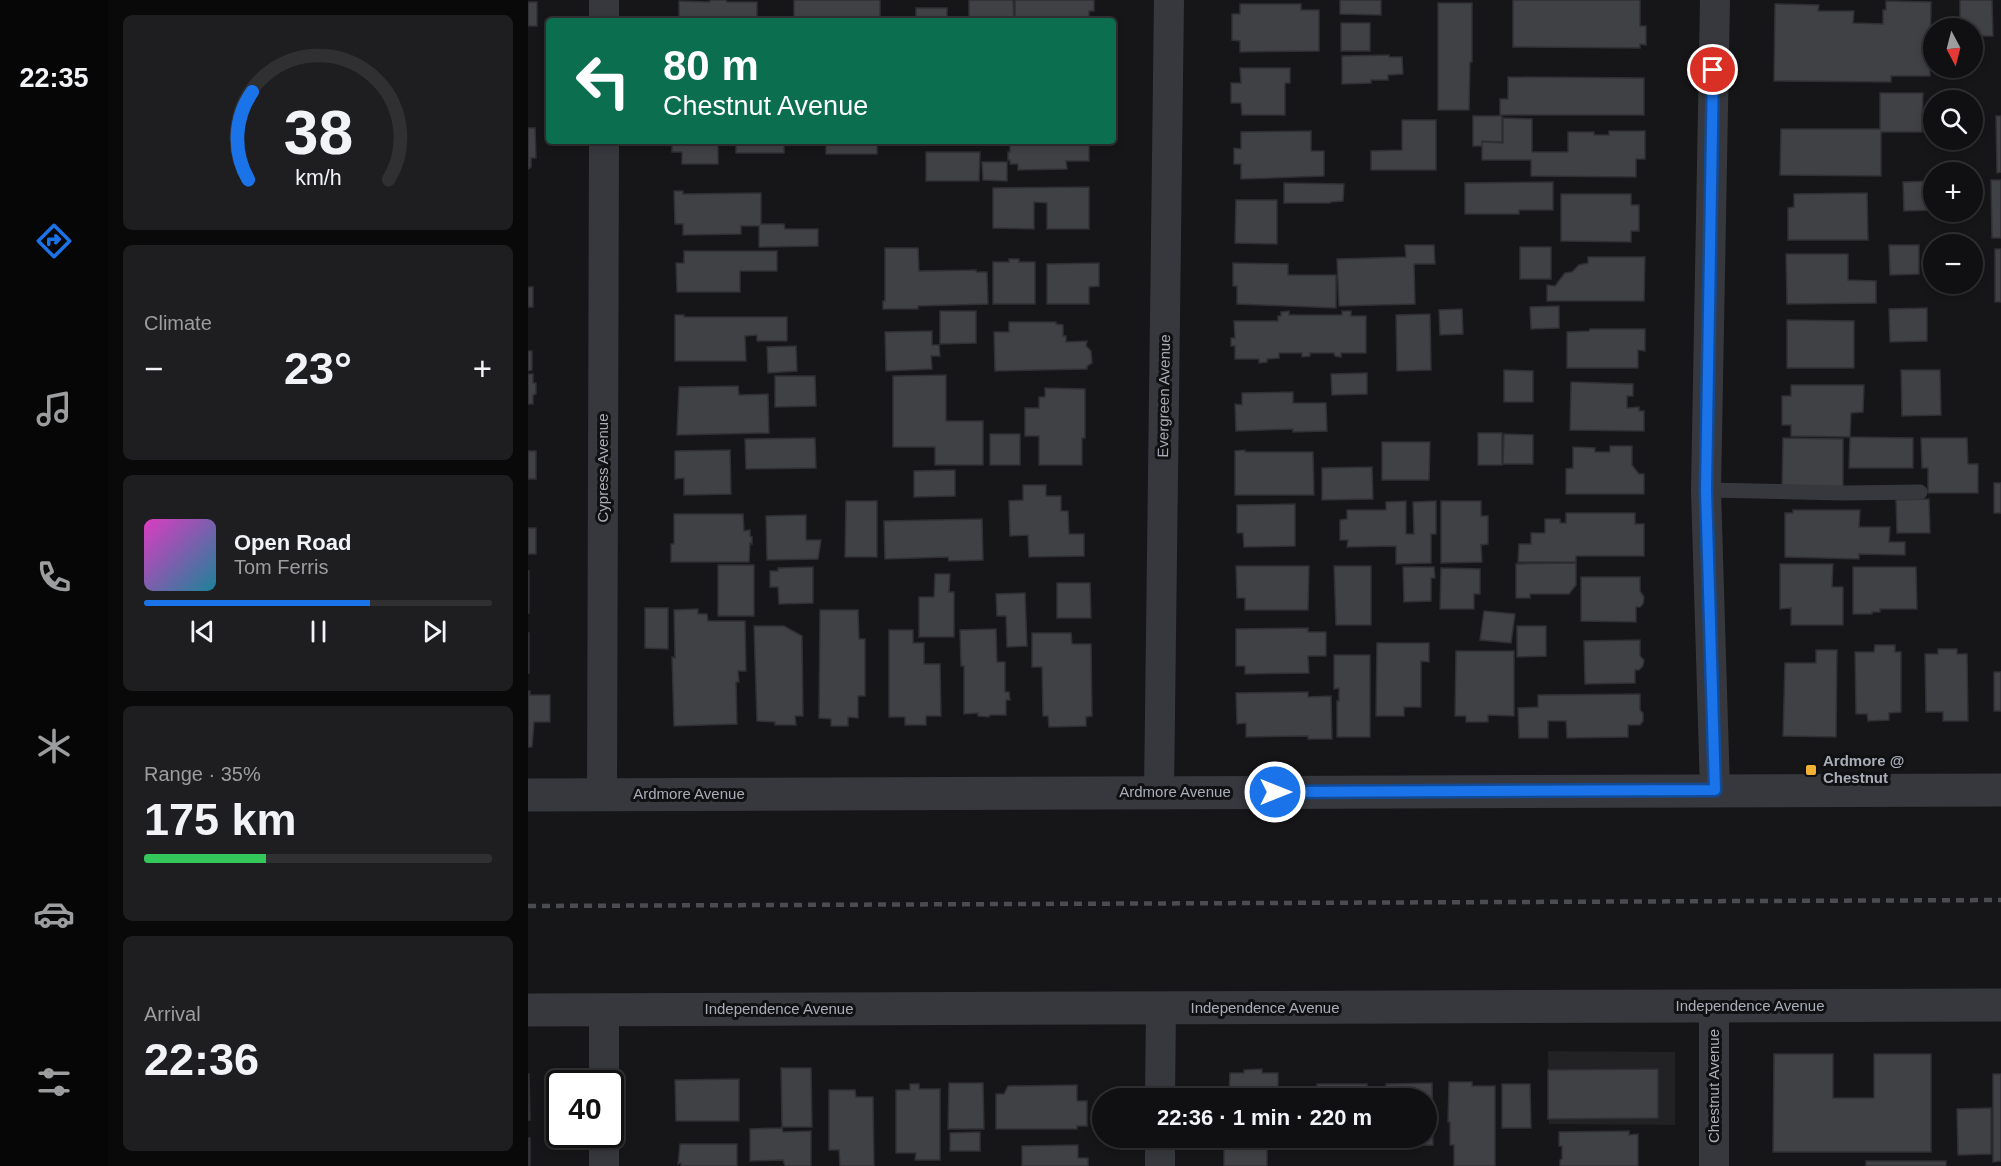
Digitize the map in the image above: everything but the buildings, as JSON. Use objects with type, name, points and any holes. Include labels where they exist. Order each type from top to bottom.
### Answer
[{"type":"street","points":[[604,0],[604,18]]},
{"type":"street","name":"Evergreen Avenue","points":[[1159,792],[1169,0]]},
{"type":"street","points":[[1715,0],[1706,490],[1715,790]]},
{"type":"street","name":"Cypress Avenue","points":[[602,795],[604,144]]},
{"type":"street","name":"Ardmore Avenue","points":[[528,795],[2001,790]]},
{"type":"street","name":"Independence Avenue","points":[[528,1010],[2001,1005]]},
{"type":"street","name":"Chestnut Avenue","points":[[1714,1006],[1714,1166]]},
{"type":"street","points":[[1160,1088],[1161,1008]]},
{"type":"street","points":[[604,1009],[604,1070]]},
{"type":"street","points":[[604,1148],[604,1166]]},
{"type":"street","points":[[1160,1148],[1160,1166]]},
{"type":"lane","points":[[1706,490],[1920,492]]},
{"type":"shaded area","points":[[1548,1051],[1675,1052],[1675,1125],[1549,1124]]},
{"type":"railway","points":[[528,906],[2001,900]]},
{"type":"place","name":"Ardmore @ Chestnut","points":[[1811,770]]},
{"type":"route","points":[[1275,792],[1715,790],[1706,490],[1713,70]]}]
